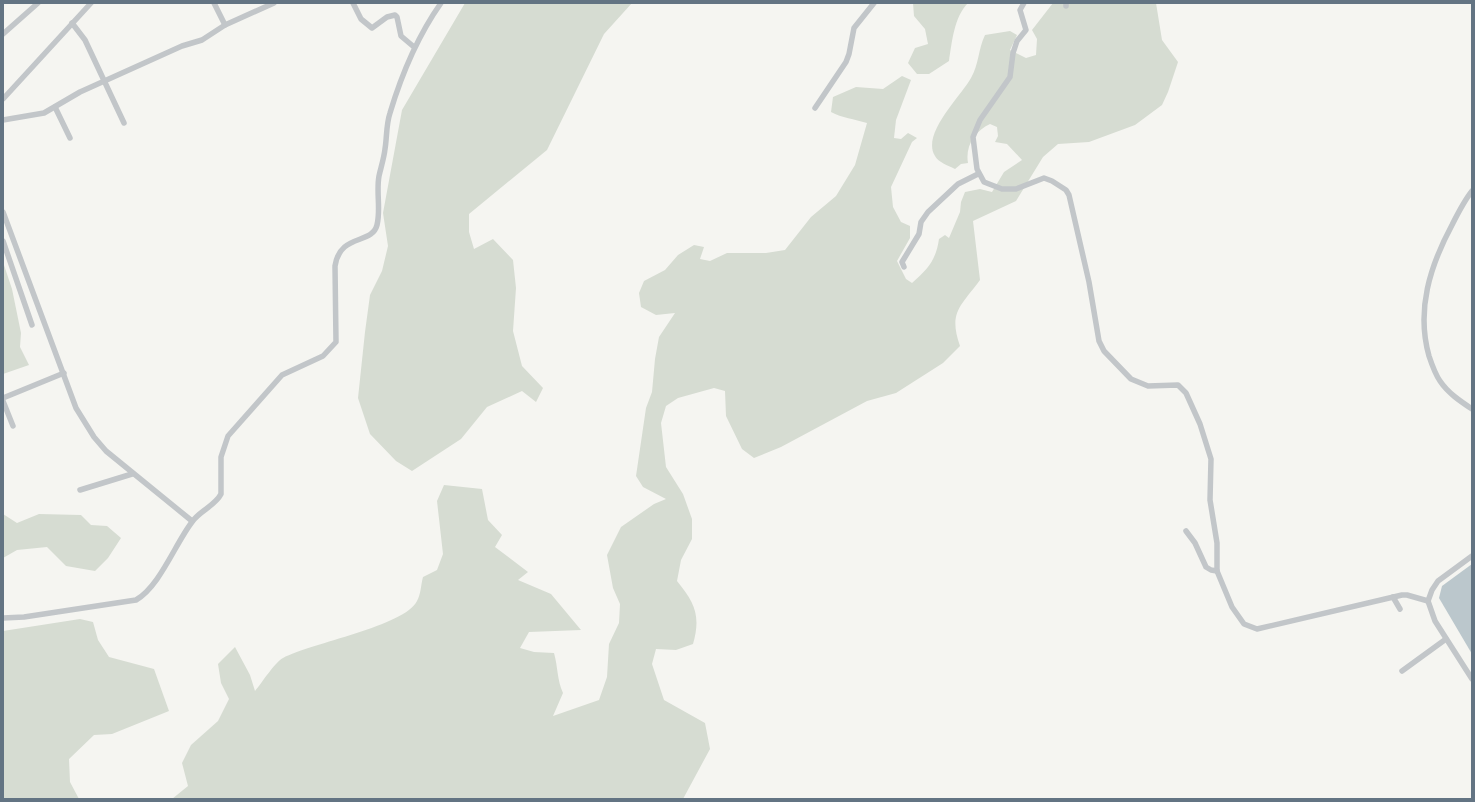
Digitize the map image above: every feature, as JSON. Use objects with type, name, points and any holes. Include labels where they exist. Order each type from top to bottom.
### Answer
[{"type":"street","points":[[3,34],[38,3]]},
{"type":"street","points":[[3,99],[91,3]]},
{"type":"street","points":[[214,3],[225,25]]},
{"type":"street","points":[[3,120],[38,115],[55,107],[70,97],[182,46],[202,40],[225,25],[264,5],[274,3]]},
{"type":"street","points":[[353,3],[361,19],[372,28],[387,17],[394,15],[397,17],[401,36],[414,47]]},
{"type":"street","points":[[3,618],[24,617],[136,600],[151,587],[178,547],[192,521],[221,494],[220,457],[225,441],[233,429],[282,375],[323,356],[336,342],[336,260],[339,251],[344,246],[371,234],[376,228],[379,218],[379,177],[390,114],[414,47],[425,26],[441,3]]},
{"type":"street","points":[[815,108],[850,54],[854,28],[874,3]]},
{"type":"street","points":[[1024,3],[1020,10],[1026,30],[1017,41],[1013,53],[1010,77],[980,120],[973,137],[975,164],[978,174],[984,182],[990,186],[1002,189],[1016,189],[1044,178],[1066,190],[1069,195],[1089,282],[1097,334],[1104,351],[1131,379],[1140,384],[1148,386],[1178,385],[1186,393],[1200,424],[1212,468],[1210,500],[1217,543],[1217,571],[1232,607],[1244,624],[1252,628],[1281,624],[1318,613],[1393,597],[1407,595],[1428,601]]},
{"type":"street","points":[[72,23],[85,40],[106,81],[124,123]]},
{"type":"street","points":[[55,107],[70,138]]},
{"type":"street","points":[[904,267],[902,262],[919,234],[921,222],[928,212],[958,184],[978,174]]},
{"type":"street","points":[[1472,191],[1449,230],[1432,266],[1425,294],[1423,317],[1426,346],[1439,380],[1455,397],[1472,409]]},
{"type":"street","points":[[3,212],[5,225],[64,373],[76,408],[94,437],[106,451],[132,474],[160,494],[192,521]]},
{"type":"street","points":[[3,241],[32,325]]},
{"type":"street","points":[[13,426],[3,400],[64,373]]},
{"type":"street","points":[[80,490],[132,474]]},
{"type":"street","points":[[1186,531],[1206,567],[1217,571]]},
{"type":"street","points":[[1472,556],[1438,581],[1432,590],[1428,601],[1433,616],[1472,679]]},
{"type":"street","points":[[1393,597],[1400,609]]},
{"type":"street","points":[[1402,671],[1446,639]]},
{"type":"shaded area","points":[[465,3],[632,3],[604,34],[547,150],[469,214],[469,232],[474,249],[493,239],[513,260],[516,288],[513,331],[522,366],[543,388],[536,402],[522,391],[487,407],[461,439],[412,471],[396,461],[370,434],[358,398],[365,332],[370,295],[382,271],[388,246],[383,213],[402,110]]},
{"type":"shaded area","points":[[913,3],[968,3],[963,9],[957,22],[949,61],[929,74],[917,74],[908,63],[915,48],[928,44],[925,29],[914,16]]},
{"type":"shaded area","points":[[1053,3],[1156,3],[1162,40],[1178,62],[1162,105],[1135,125],[1089,142],[1058,144],[1043,157],[1016,201],[973,221],[980,280],[958,310],[955,325],[960,346],[943,363],[896,393],[867,401],[781,447],[754,458],[742,449],[726,416],[725,391],[714,388],[678,398],[666,406],[661,423],[666,467],[683,494],[692,519],[692,539],[681,560],[677,581],[692,603],[695,610],[696,625],[693,644],[676,650],[656,649],[652,664],[664,700],[705,723],[710,749],[683,799],[172,799],[188,786],[182,763],[191,745],[218,721],[229,699],[221,683],[218,664],[235,647],[250,675],[255,691],[272,669],[283,658],[296,652],[377,626],[409,610],[417,601],[423,577],[437,570],[443,554],[437,501],[444,485],[482,489],[488,520],[502,535],[495,547],[528,572],[518,580],[551,594],[581,630],[529,632],[520,648],[534,652],[554,653],[563,693],[553,716],[599,700],[607,677],[609,644],[619,623],[620,604],[613,588],[607,555],[621,527],[654,504],[666,499],[643,487],[636,476],[646,408],[652,392],[659,337],[675,313],[656,315],[641,307],[639,293],[644,281],[665,270],[678,255],[694,245],[704,247],[700,259],[710,261],[727,253],[766,253],[785,250],[811,217],[836,196],[855,165],[867,123],[831,112],[833,97],[856,87],[883,89],[902,76],[911,80],[896,120],[894,138],[901,139],[908,133],[917,138],[912,142],[891,187],[893,207],[901,222],[910,226],[910,238],[897,261],[906,279],[912,283],[930,264],[936,253],[939,239],[945,235],[949,238],[960,212],[961,202],[965,192],[980,189],[992,192],[1004,172],[1022,160],[1007,144],[995,142],[998,136],[997,127],[990,124],[980,131],[972,140],[968,151],[968,163],[961,164],[955,169],[941,162],[935,156],[932,147],[933,137],[938,126],[971,78],[976,67],[985,35],[1010,31],[1017,35],[1010,50],[1026,58],[1036,55],[1037,39],[1032,30]]},
{"type":"shaded area","points":[[3,262],[12,289],[21,333],[20,347],[29,365],[3,374]]},
{"type":"shaded area","points":[[3,514],[17,523],[39,514],[81,515],[91,525],[107,526],[121,538],[108,558],[95,571],[66,566],[47,547],[17,550],[3,558]]},
{"type":"shaded area","points":[[1472,564],[1472,654],[1439,598],[1442,586]]},
{"type":"shaded area","points":[[80,619],[93,622],[98,640],[109,657],[154,669],[169,711],[112,734],[94,735],[69,759],[70,782],[79,799],[3,799],[3,631]]}]
